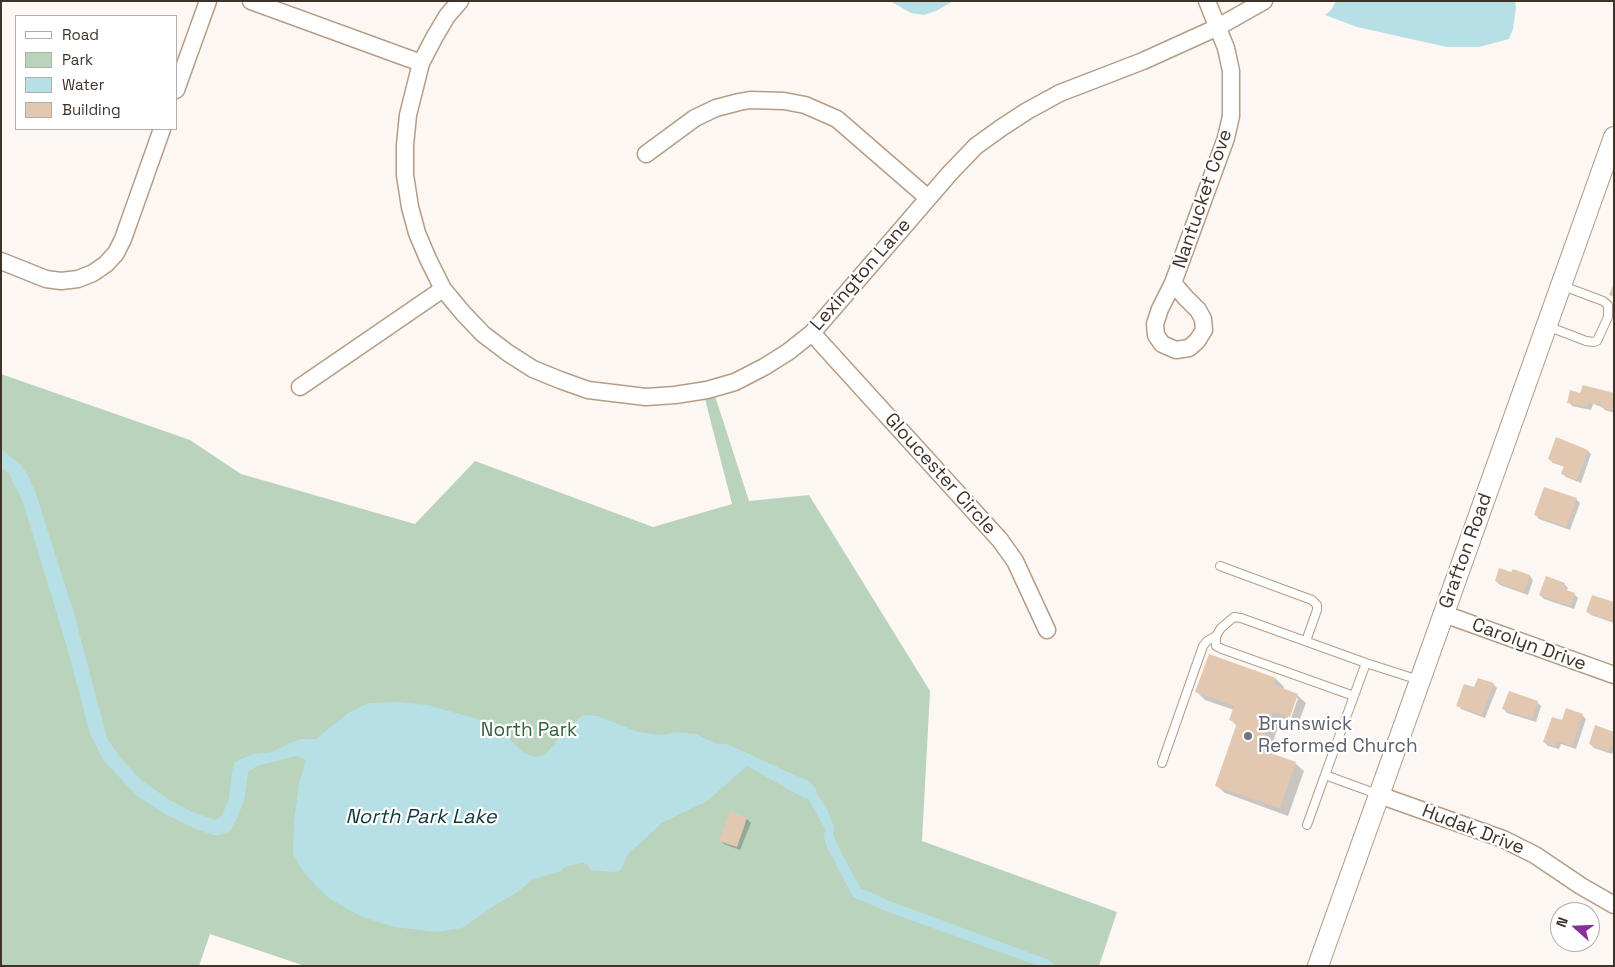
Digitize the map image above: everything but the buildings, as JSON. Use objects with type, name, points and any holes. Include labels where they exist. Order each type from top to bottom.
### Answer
[{"type":"street","points":[[178,84],[208,1]]},
{"type":"street","points":[[251,1],[422,64]]},
{"type":"street","name":"Lexington Lane","points":[[460,1],[447,16],[422,64],[408,115],[405,145],[410,207],[417,233],[428,259],[444,289],[483,334],[533,369],[588,390],[646,397],[707,390],[735,382],[788,352],[812,333],[928,198],[976,146],[1027,111],[1060,93],[1143,61],[1218,27],[1264,1]]},
{"type":"street","name":"Nantucket Cove","points":[[1173,283],[1226,138],[1231,116],[1231,71],[1226,48],[1207,1]]},
{"type":"street","points":[[646,154],[695,118],[716,108],[750,100],[805,105],[837,119],[928,198]]},
{"type":"street","points":[[1,261],[46,280],[61,281],[78,279],[93,273],[106,264],[116,253],[123,239],[162,130]]},
{"type":"street","name":"Grafton Road","points":[[1318,966],[1614,137]]},
{"type":"street","points":[[300,387],[444,289]]},
{"type":"street","name":"Gloucester Circle","points":[[812,333],[1000,540],[1015,561],[1046,630]]},
{"type":"street","name":"Carolyn Drive","points":[[1444,614],[1614,675]]},
{"type":"street","name":"Hudak Drive","points":[[1379,795],[1503,839],[1535,855],[1581,886],[1614,905]]},
{"type":"lane","points":[[1547,326],[1592,342],[1597,340],[1608,317],[1608,305],[1603,301],[1561,286]]},
{"type":"lane","points":[[1220,566],[1312,600],[1318,605],[1306,641]]},
{"type":"lane","points":[[1162,763],[1203,646],[1207,641],[1216,636],[1221,628],[1234,617],[1420,680]]},
{"type":"lane","points":[[1216,636],[1216,646],[1222,649],[1354,696]]},
{"type":"lane","points":[[1307,826],[1366,663]]},
{"type":"lane","points":[[1325,775],[1379,795]]},
{"type":"green space","name":"North Park","points":[[1,374],[190,440],[241,474],[415,524],[475,461],[653,527],[732,504],[705,399],[715,396],[749,501],[809,495],[930,691],[922,841],[1117,912],[1099,966],[305,966],[210,934],[199,966],[1,966]]},
{"type":"water","points":[[890,1],[953,1],[938,10],[924,15],[911,13]]},
{"type":"water","points":[[1336,1],[1515,1],[1516,7],[1513,29],[1509,39],[1479,47],[1447,47],[1357,27],[1325,15],[1331,10]]},
{"type":"water","name":"North Park Lake","points":[[1,449],[21,465],[35,491],[73,610],[107,738],[119,756],[141,780],[168,799],[192,812],[216,820],[222,815],[229,799],[235,762],[253,754],[272,752],[301,739],[316,739],[348,713],[369,703],[399,702],[427,705],[499,725],[513,743],[524,753],[535,757],[545,755],[566,730],[583,715],[598,716],[638,732],[661,735],[677,732],[696,734],[717,744],[727,744],[810,782],[828,811],[834,827],[833,834],[836,842],[860,888],[1049,960],[1056,966],[1039,966],[888,912],[853,897],[826,845],[824,838],[825,829],[808,798],[804,798],[747,766],[707,801],[662,823],[628,854],[620,871],[591,870],[587,864],[582,863],[565,867],[561,871],[532,880],[516,893],[462,928],[436,932],[395,927],[362,917],[330,899],[303,871],[293,854],[294,821],[299,784],[306,760],[296,756],[257,766],[248,772],[245,797],[238,816],[230,831],[220,835],[213,835],[196,829],[167,815],[138,797],[104,761],[90,734],[69,654],[23,502],[9,474],[1,467]]},
{"type":"place","name":"Brunswick Reformed Church","points":[[1248,736]]}]
